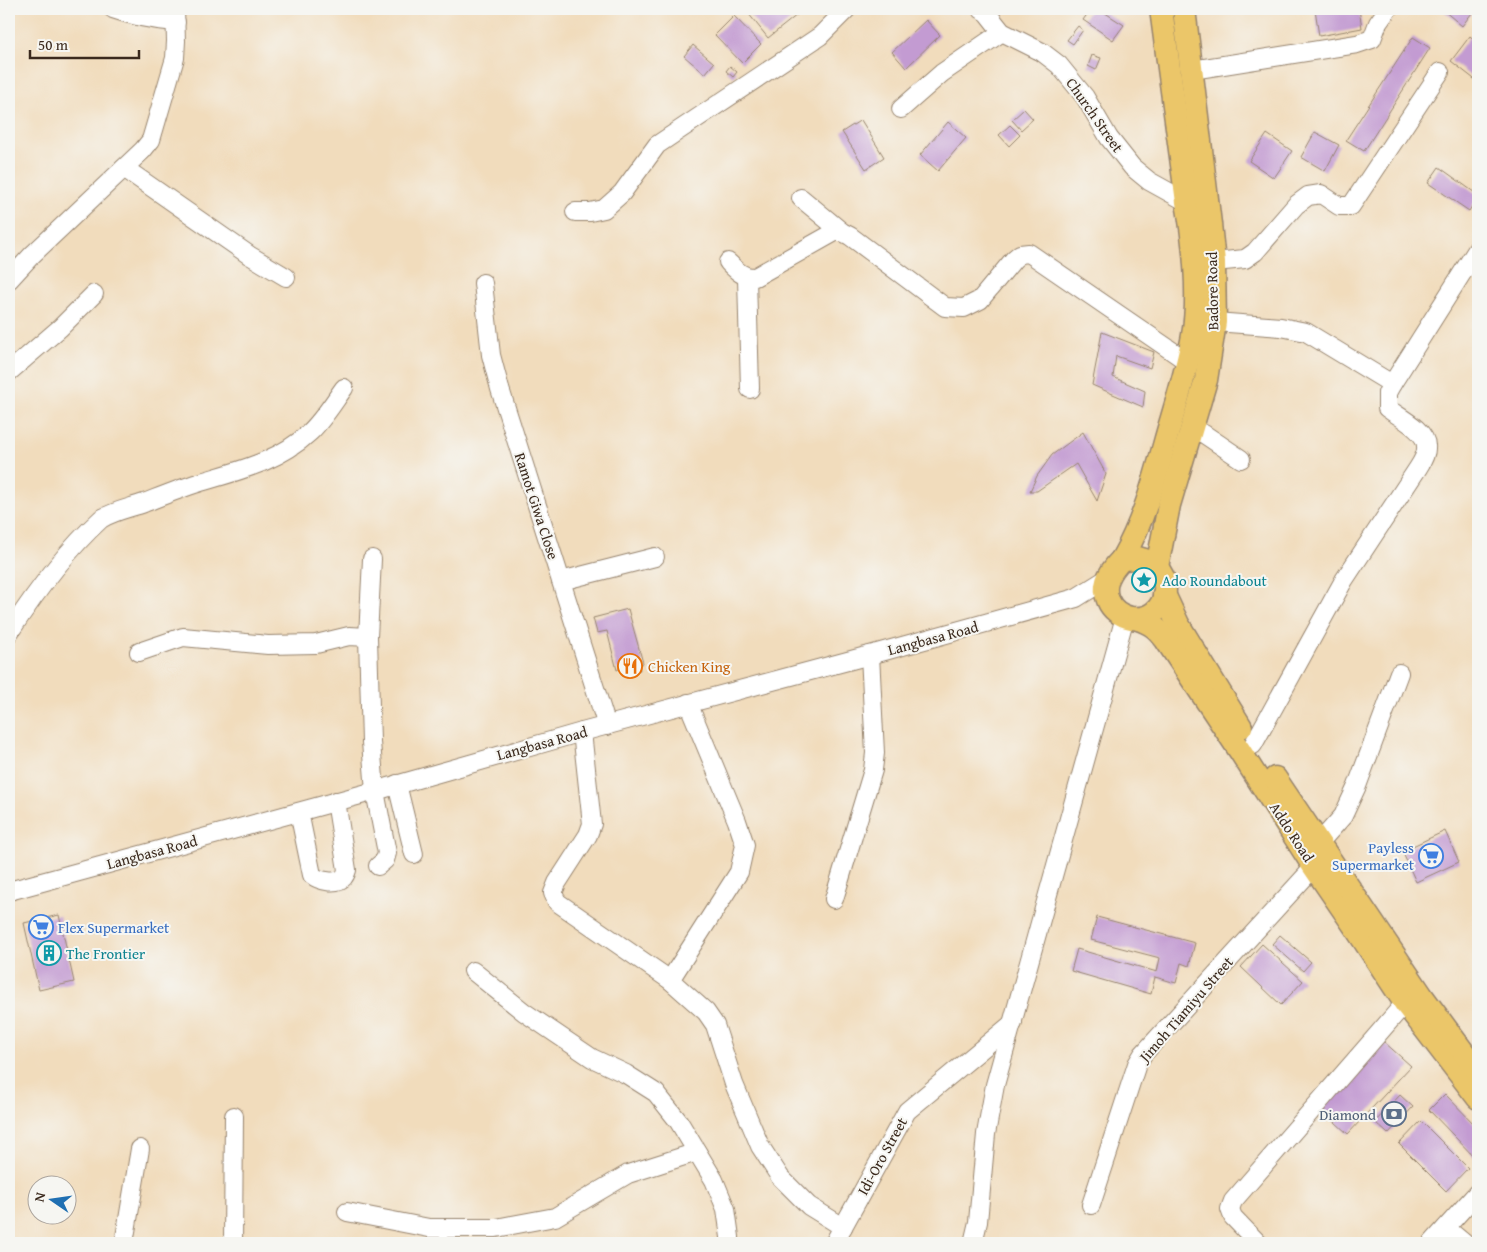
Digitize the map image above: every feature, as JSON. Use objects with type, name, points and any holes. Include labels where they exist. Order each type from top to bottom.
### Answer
[{"type":"main road","name":"Badore Road","points":[[1122,559],[1131,543],[1150,496],[1188,362],[1196,314],[1195,267],[1191,225],[1161,9]]},
{"type":"main road","name":"Badore Road","points":[[1157,568],[1169,505],[1206,380],[1215,322],[1214,262],[1184,9]]},
{"type":"main road","points":[[1138,558],[1157,568],[1164,579],[1163,601],[1153,613],[1124,613],[1106,590],[1108,578],[1122,559],[1138,558]]},
{"type":"main road","name":"Addo Road","points":[[1164,594],[1178,624],[1253,746],[1422,996],[1478,1072]]},
{"type":"main road","name":"Addo Road","points":[[1124,613],[1149,624],[1158,630],[1166,640],[1314,867],[1354,924],[1404,1003],[1478,1098]]},
{"type":"street","points":[[9,280],[32,255],[143,150],[151,140],[175,58],[175,15],[151,20],[113,9]]},
{"type":"street","points":[[576,212],[604,209],[622,193],[657,145],[820,36],[847,9]]},
{"type":"street","name":"Church Street","points":[[981,9],[1002,32],[1042,52],[1059,65],[1085,97],[1109,138],[1132,167],[1149,181],[1187,202]]},
{"type":"street","points":[[1192,70],[1357,44],[1372,39],[1380,13]]},
{"type":"street","points":[[901,109],[942,73],[1002,32]]},
{"type":"street","points":[[1214,262],[1245,259],[1255,252],[1296,205],[1308,196],[1321,194],[1339,206],[1351,206],[1440,72]]},
{"type":"street","points":[[124,168],[249,255],[286,277]]},
{"type":"street","points":[[801,198],[842,232],[945,307],[964,308],[980,300],[1014,259],[1020,254],[1029,253],[1188,362]]},
{"type":"street","points":[[728,262],[748,278],[755,277],[835,232],[842,232]]},
{"type":"street","points":[[1253,746],[1344,580],[1424,457],[1426,446],[1422,433],[1387,408],[1386,393],[1478,248]]},
{"type":"street","points":[[748,278],[750,389]]},
{"type":"street","name":"Ramot Giwa Close","points":[[483,283],[491,355],[498,381],[608,726]]},
{"type":"street","points":[[9,372],[60,328],[94,294]]},
{"type":"street","points":[[1215,322],[1281,327],[1306,332],[1392,384]]},
{"type":"street","points":[[9,633],[64,557],[101,519],[173,491],[274,457],[309,433],[344,388]]},
{"type":"street","points":[[1191,429],[1204,434],[1241,459]]},
{"type":"street","points":[[561,581],[655,557]]},
{"type":"street","points":[[372,559],[368,637],[371,742],[375,791],[387,849],[385,860],[378,866]]},
{"type":"street","points":[[1076,598],[1108,578]]},
{"type":"street","points":[[973,1243],[978,1222],[986,1134],[996,1085],[1124,613],[1076,598]]},
{"type":"street","name":"Langbasa Road","points":[[9,891],[336,802],[582,732],[1076,598]]},
{"type":"street","points":[[139,652],[183,637],[268,645],[316,644],[349,636],[368,637]]},
{"type":"street","points":[[834,899],[874,770],[875,753],[870,655]]},
{"type":"street","points":[[1319,843],[1343,816],[1357,786],[1399,673]]},
{"type":"street","points":[[670,980],[739,872],[745,845],[737,821],[688,703]]},
{"type":"street","points":[[582,732],[592,824],[588,835],[556,883],[553,893],[557,902],[670,980],[706,1012],[715,1025],[734,1084],[760,1146],[780,1177],[809,1206],[843,1227]]},
{"type":"street","points":[[397,784],[414,854]]},
{"type":"street","points":[[299,812],[312,876],[322,881],[338,881],[344,877],[347,870],[336,802]]},
{"type":"street","name":"Jimoh Tiamiyu Street","points":[[1091,1205],[1137,1064],[1143,1054],[1314,867]]},
{"type":"street","points":[[473,971],[532,1017],[592,1058],[626,1074],[656,1093],[679,1122],[714,1180],[726,1210],[730,1243]]},
{"type":"street","points":[[1258,1243],[1233,1217],[1230,1209],[1234,1201],[1404,1003]]},
{"type":"street","name":"Idi-Oro Street","points":[[834,1243],[907,1111],[1013,1023]]},
{"type":"street","points":[[233,1243],[234,1116]]},
{"type":"street","points":[[124,1243],[140,1149]]},
{"type":"street","points":[[347,1212],[429,1228],[496,1228],[555,1217],[628,1174],[697,1152]]},
{"type":"street","points":[[1432,1243],[1478,1192]]},
{"type":"street","points":[[1446,1228],[1464,1243]]},
{"type":"building","points":[[752,9],[801,9],[802,11],[768,38],[748,13]]},
{"type":"building","points":[[1091,9],[1099,9],[1124,25],[1113,40],[1083,20]]},
{"type":"building","points":[[1315,9],[1359,9],[1362,28],[1319,36]]},
{"type":"building","points":[[1444,9],[1475,9],[1462,26]]},
{"type":"building","points":[[734,16],[761,44],[742,63],[715,35]]},
{"type":"building","points":[[926,20],[940,35],[906,68],[892,52]]},
{"type":"building","points":[[1078,26],[1083,30],[1073,44],[1067,40]]},
{"type":"building","points":[[1470,36],[1478,43],[1478,82],[1451,61]]},
{"type":"building","points":[[1413,37],[1430,48],[1364,151],[1346,140]]},
{"type":"building","points":[[693,45],[714,63],[705,74],[684,56]]},
{"type":"building","points":[[1092,55],[1101,58],[1096,70],[1088,66]]},
{"type":"building","points":[[730,66],[737,72],[733,77],[726,71]]},
{"type":"building","points":[[1024,109],[1033,119],[1021,130],[1012,120]]},
{"type":"building","points":[[861,120],[884,157],[866,169],[842,132]]},
{"type":"building","points":[[948,122],[966,138],[938,171],[920,155]]},
{"type":"building","points":[[1010,125],[1020,135],[1009,146],[999,135]]},
{"type":"building","points":[[1315,132],[1339,145],[1325,171],[1301,157]]},
{"type":"building","points":[[1267,134],[1292,151],[1274,178],[1249,161]]},
{"type":"building","points":[[1439,167],[1478,195],[1469,211],[1428,183]]},
{"type":"building","points":[[1102,332],[1154,352],[1150,368],[1116,356],[1113,377],[1145,391],[1143,407],[1092,385]]},
{"type":"building","points":[[1083,432],[1106,474],[1097,501],[1076,464],[1037,491],[1030,491],[1037,476],[1052,455]]},
{"type":"building","points":[[628,609],[643,663],[639,665],[640,670],[623,675],[621,668],[617,670],[607,631],[597,633],[593,618]]},
{"type":"building","name":"Payless Supermarket","points":[[1445,831],[1459,862],[1416,882],[1402,851]]},
{"type":"building","name":"The Frontier","points":[[59,915],[74,982],[39,990],[24,923]]},
{"type":"building","points":[[1097,917],[1195,943],[1189,966],[1181,963],[1176,983],[1155,977],[1151,994],[1071,971],[1077,949],[1157,972],[1160,958],[1091,940]]},
{"type":"building","points":[[1280,935],[1311,962],[1303,971],[1272,944]]},
{"type":"building","points":[[1262,944],[1303,981],[1281,1005],[1241,967]]},
{"type":"building","points":[[1383,1041],[1411,1066],[1348,1134],[1321,1109]]},
{"type":"building","points":[[1445,1094],[1478,1128],[1478,1161],[1429,1110]]},
{"type":"building","name":"Diamond","points":[[1400,1095],[1413,1107],[1388,1134],[1375,1122]]},
{"type":"building","points":[[1421,1121],[1468,1168],[1446,1191],[1399,1144]]},
{"type":"place","name":"Ado Roundabout","points":[[1144,580]]},
{"type":"place","name":"Chicken King","points":[[630,666]]},
{"type":"place","name":"Payless Supermarket","points":[[1431,856]]},
{"type":"place","name":"Flex Supermarket","points":[[41,927]]},
{"type":"place","name":"The Frontier","points":[[49,953]]},
{"type":"place","name":"Diamond","points":[[1394,1114]]}]
